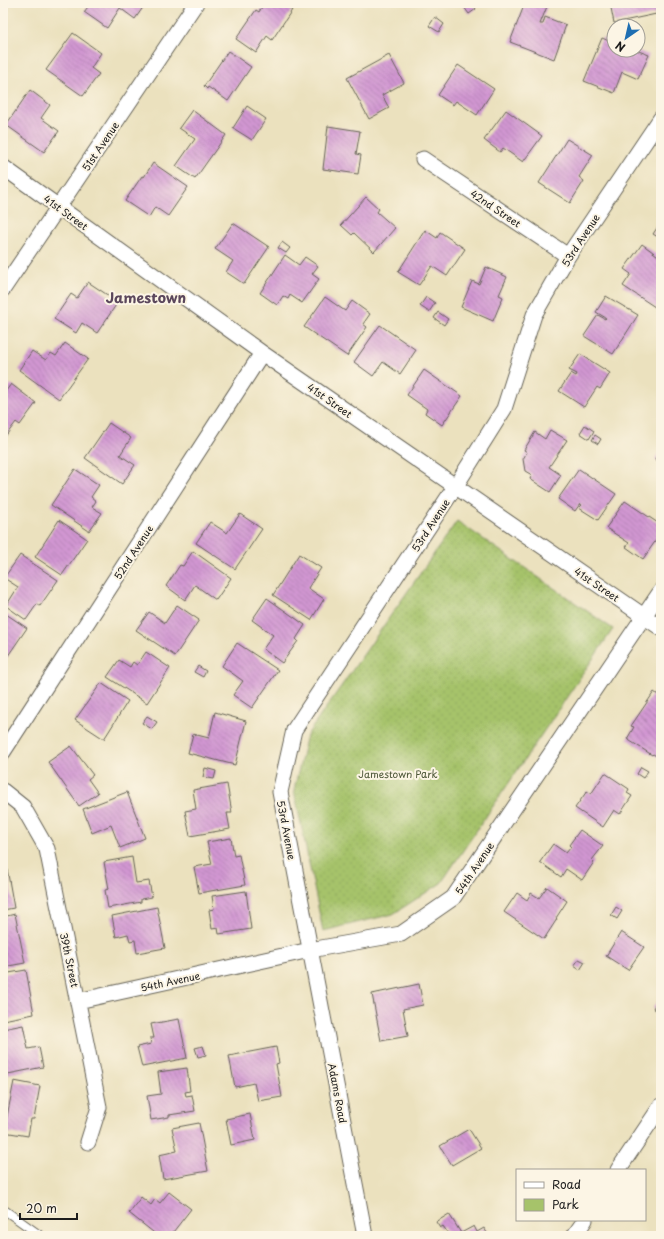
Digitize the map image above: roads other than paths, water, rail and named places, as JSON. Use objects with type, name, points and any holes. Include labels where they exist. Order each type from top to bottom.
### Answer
[{"type":"street","name":"51st Avenue","points":[[3,289],[196,3]]},
{"type":"street","name":"53rd Avenue","points":[[310,950],[280,792],[294,730],[455,487],[504,409],[534,315],[568,256],[661,118]]},
{"type":"street","name":"42nd Street","points":[[423,159],[568,256]]},
{"type":"street","name":"41st Street","points":[[3,167],[262,353],[661,628]]},
{"type":"street","name":"52nd Avenue","points":[[3,752],[262,353]]},
{"type":"street","name":"54th Avenue","points":[[78,1001],[310,950],[401,934],[453,898],[661,591]]},
{"type":"street","name":"39th Street","points":[[3,791],[23,807],[47,849],[99,1107],[88,1142]]},
{"type":"street","name":"Adams Road","points":[[310,950],[365,1236]]},
{"type":"street","points":[[619,1169],[661,1106]]},
{"type":"street","points":[[574,1236],[584,1221]]},
{"type":"lane","points":[[3,1209],[42,1236]]},
{"type":"district","name":"Jamestown","points":[[146,297]]},
{"type":"park label","name":"Jamestown Park","points":[[398,773]]}]
